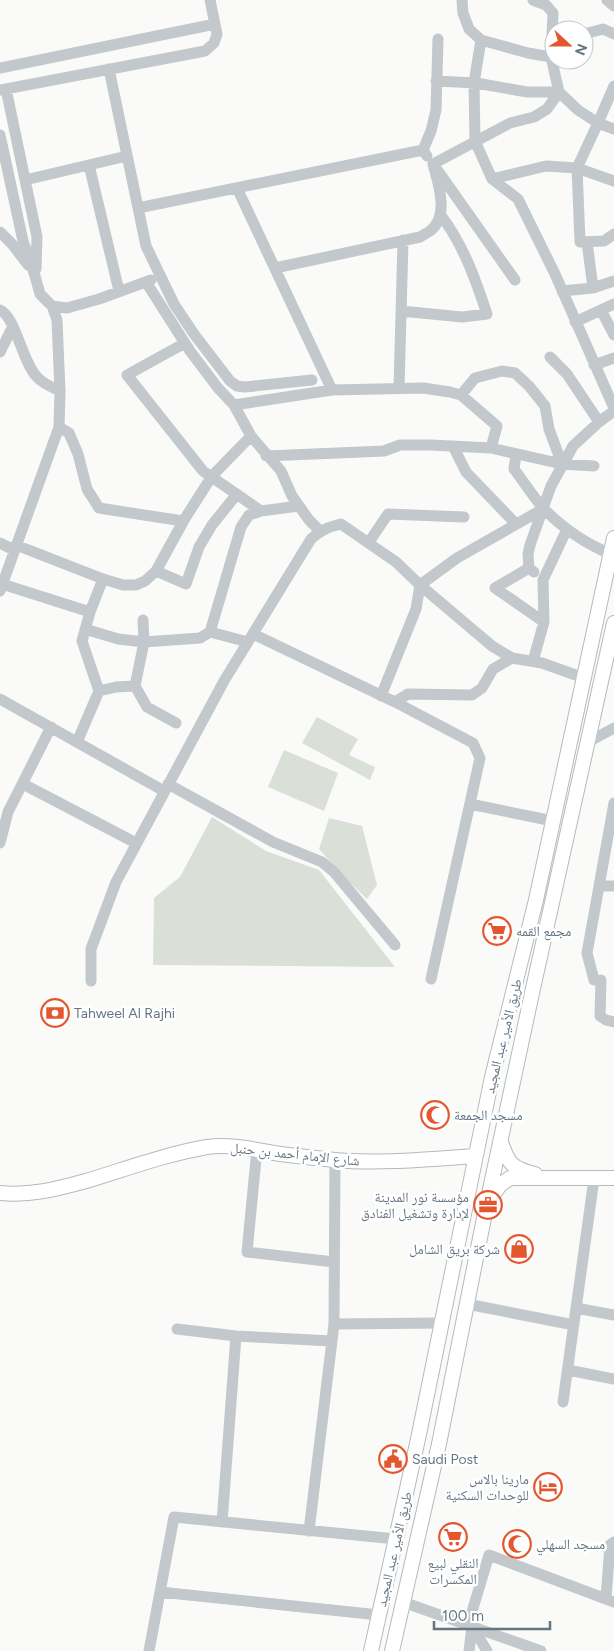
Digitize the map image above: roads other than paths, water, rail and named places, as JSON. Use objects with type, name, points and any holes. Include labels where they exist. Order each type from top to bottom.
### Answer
[{"type":"main road","name":"طريق الأمير عبد المجيد","points":[[371,1651],[418,1439],[492,1077],[536,900],[614,538]]},
{"type":"main road","name":"طريق الأمير عبد المجيد","points":[[392,1651],[438,1444],[532,993],[614,623]]},
{"type":"main road","points":[[563,777],[579,780]]},
{"type":"main road","points":[[501,1141],[505,1155],[512,1166],[523,1172],[548,1178]]},
{"type":"main road","name":"شارع الإمام أحمد بن حنبل","points":[[0,1192],[14,1194],[36,1193],[60,1188],[168,1156],[207,1147],[236,1146],[336,1160],[372,1161],[475,1156]]},
{"type":"main road","points":[[487,1205],[500,1185],[510,1178],[614,1178]]},
{"type":"main road","points":[[418,1439],[438,1444]]},
{"type":"street","points":[[36,276],[37,238],[3,89],[205,51],[214,43],[217,34],[210,0]]},
{"type":"street","points":[[462,0],[463,14],[469,30],[481,40],[528,53],[544,55]]},
{"type":"street","points":[[532,0],[546,5],[553,13],[553,20]]},
{"type":"street","points":[[607,0],[614,6]]},
{"type":"street","points":[[0,68],[215,24]]},
{"type":"street","points":[[594,31],[603,29],[614,34]]},
{"type":"street","points":[[423,150],[431,131],[436,110],[438,39]]},
{"type":"street","points":[[481,40],[474,82],[474,141],[492,178],[518,199],[562,291],[614,410],[573,446],[551,486],[544,509],[535,527],[528,554],[529,568],[543,580]]},
{"type":"street","points":[[109,69],[146,246],[174,304],[230,381],[237,386],[246,387],[312,380]]},
{"type":"street","points":[[555,70],[559,92],[578,110],[598,123],[614,129]]},
{"type":"street","points":[[436,81],[474,82],[527,92],[559,92]]},
{"type":"street","points":[[614,86],[577,168],[580,242],[604,241],[614,234]]},
{"type":"street","points":[[433,164],[510,123],[534,117],[547,109],[559,92]]},
{"type":"street","points":[[0,135],[23,241],[36,276],[40,294],[52,306],[57,320],[60,391],[59,427],[1,588],[90,612]]},
{"type":"street","points":[[423,150],[515,280]]},
{"type":"street","points":[[138,208],[423,150]]},
{"type":"street","points":[[25,180],[127,156]]},
{"type":"street","points":[[275,268],[420,237],[431,230],[438,222],[442,206],[433,164]]},
{"type":"street","points":[[90,165],[119,292]]},
{"type":"street","points":[[492,178],[546,166],[577,168],[614,181]]},
{"type":"street","points":[[237,188],[332,390]]},
{"type":"street","points":[[401,311],[462,317],[487,314],[471,266],[459,242],[440,214]]},
{"type":"street","points":[[0,232],[12,244],[36,276]]},
{"type":"street","points":[[398,388],[403,240]]},
{"type":"street","points":[[587,242],[593,288]]},
{"type":"street","points":[[52,306],[67,308],[119,292],[160,276]]},
{"type":"street","points":[[562,291],[593,288],[614,281]]},
{"type":"street","points":[[146,282],[185,343],[218,388],[234,405],[251,436],[280,471],[292,496],[309,520],[320,531]]},
{"type":"street","points":[[575,322],[614,304]]},
{"type":"street","points":[[0,310],[6,313],[13,326],[19,345],[36,376],[60,391]]},
{"type":"street","points":[[601,310],[614,334]]},
{"type":"street","points":[[0,352],[13,326]]},
{"type":"street","points":[[185,343],[126,375],[203,471],[260,511]]},
{"type":"street","points":[[550,358],[567,374],[599,422]]},
{"type":"street","points":[[594,365],[614,358]]},
{"type":"street","points":[[461,395],[475,378],[502,371],[515,373],[529,386],[545,406],[549,429],[562,464]]},
{"type":"street","points":[[234,405],[332,390],[423,388],[450,392],[461,395],[497,426],[491,448]]},
{"type":"street","points":[[59,427],[69,434],[78,454],[87,489],[99,508],[183,522]]},
{"type":"street","points":[[0,543],[103,580],[123,585],[145,581],[156,571],[183,522],[212,476],[251,436]]},
{"type":"street","points":[[266,456],[384,451],[400,445],[453,446],[491,448],[562,464],[594,466]]},
{"type":"street","points":[[453,446],[466,472],[516,524]]},
{"type":"street","points":[[516,454],[514,469],[544,509],[567,529],[595,548],[611,554]]},
{"type":"street","points":[[156,571],[186,584],[199,547],[212,525],[237,494]]},
{"type":"street","points":[[210,632],[241,527],[248,515],[260,511],[299,506]]},
{"type":"street","points":[[380,696],[416,609],[420,586],[457,558],[544,509]]},
{"type":"street","points":[[369,542],[388,514],[464,516]]},
{"type":"street","points":[[91,981],[93,941],[116,882],[224,681],[312,539],[320,531],[341,524],[369,542],[396,562],[420,586],[492,646],[512,658],[542,663],[584,678]]},
{"type":"street","points":[[533,661],[544,622],[543,580],[567,529]]},
{"type":"street","points":[[529,568],[496,588],[544,622]]},
{"type":"street","points":[[77,742],[99,691],[82,641],[90,612],[103,580]]},
{"type":"street","points":[[142,620],[144,642],[135,686],[147,707],[176,723]]},
{"type":"street","points":[[85,629],[118,639],[144,642],[200,638],[210,632],[250,638],[395,702],[474,742],[480,758],[431,979]]},
{"type":"street","points":[[395,702],[408,694],[472,695],[482,688],[493,669],[512,658]]},
{"type":"street","points":[[99,691],[116,687],[135,686]]},
{"type":"street","points":[[0,699],[77,742],[272,842],[322,862],[334,872],[395,945]]},
{"type":"street","points":[[0,843],[8,812],[51,728]]},
{"type":"street","points":[[588,742],[614,728]]},
{"type":"street","points":[[22,784],[136,843]]},
{"type":"street","points":[[614,803],[611,844],[600,886],[588,954],[597,980],[600,1016],[614,1022]]},
{"type":"street","points":[[470,804],[553,821]]},
{"type":"street","points":[[600,886],[614,886]]},
{"type":"street","points":[[257,1150],[247,1252],[334,1262]]},
{"type":"street","points":[[309,1531],[334,1324],[336,1160]]},
{"type":"street","points":[[564,1402],[594,1179]]},
{"type":"street","points":[[467,1304],[574,1325]]},
{"type":"street","points":[[576,1308],[614,1315]]},
{"type":"street","points":[[334,1324],[441,1323]]},
{"type":"street","points":[[177,1329],[236,1336],[332,1341]]},
{"type":"street","points":[[222,1522],[236,1336]]},
{"type":"street","points":[[568,1370],[614,1379]]},
{"type":"street","points":[[149,1651],[174,1517],[396,1539]]},
{"type":"street","points":[[469,1651],[470,1626],[489,1555],[610,1600],[610,1545],[614,1542]]},
{"type":"street","points":[[160,1592],[379,1616]]},
{"type":"street","points":[[403,1602],[541,1651]]},
{"type":"street","points":[[470,1626],[487,1651]]},
{"type":"place","name":"مجمع القمه","points":[[497,931]]},
{"type":"place","name":"Tahweel Al Rajhi","points":[[55,1013]]},
{"type":"place","name":"مسجد الجمعة","points":[[435,1115]]},
{"type":"place","name":"مؤسسة نور المدينة لإدارة وتشغيل الفنادق","points":[[488,1205]]},
{"type":"place","name":"شركة بريق الشامل","points":[[519,1249]]},
{"type":"place","name":"Saudi Post","points":[[393,1459]]},
{"type":"place","name":"مارينا بالاس للوحدات السكنية","points":[[548,1487]]},
{"type":"place","name":"النقلي لبيع المكسرات","points":[[453,1537]]},
{"type":"place","name":"مسجد السهلي","points":[[517,1544]]}]
